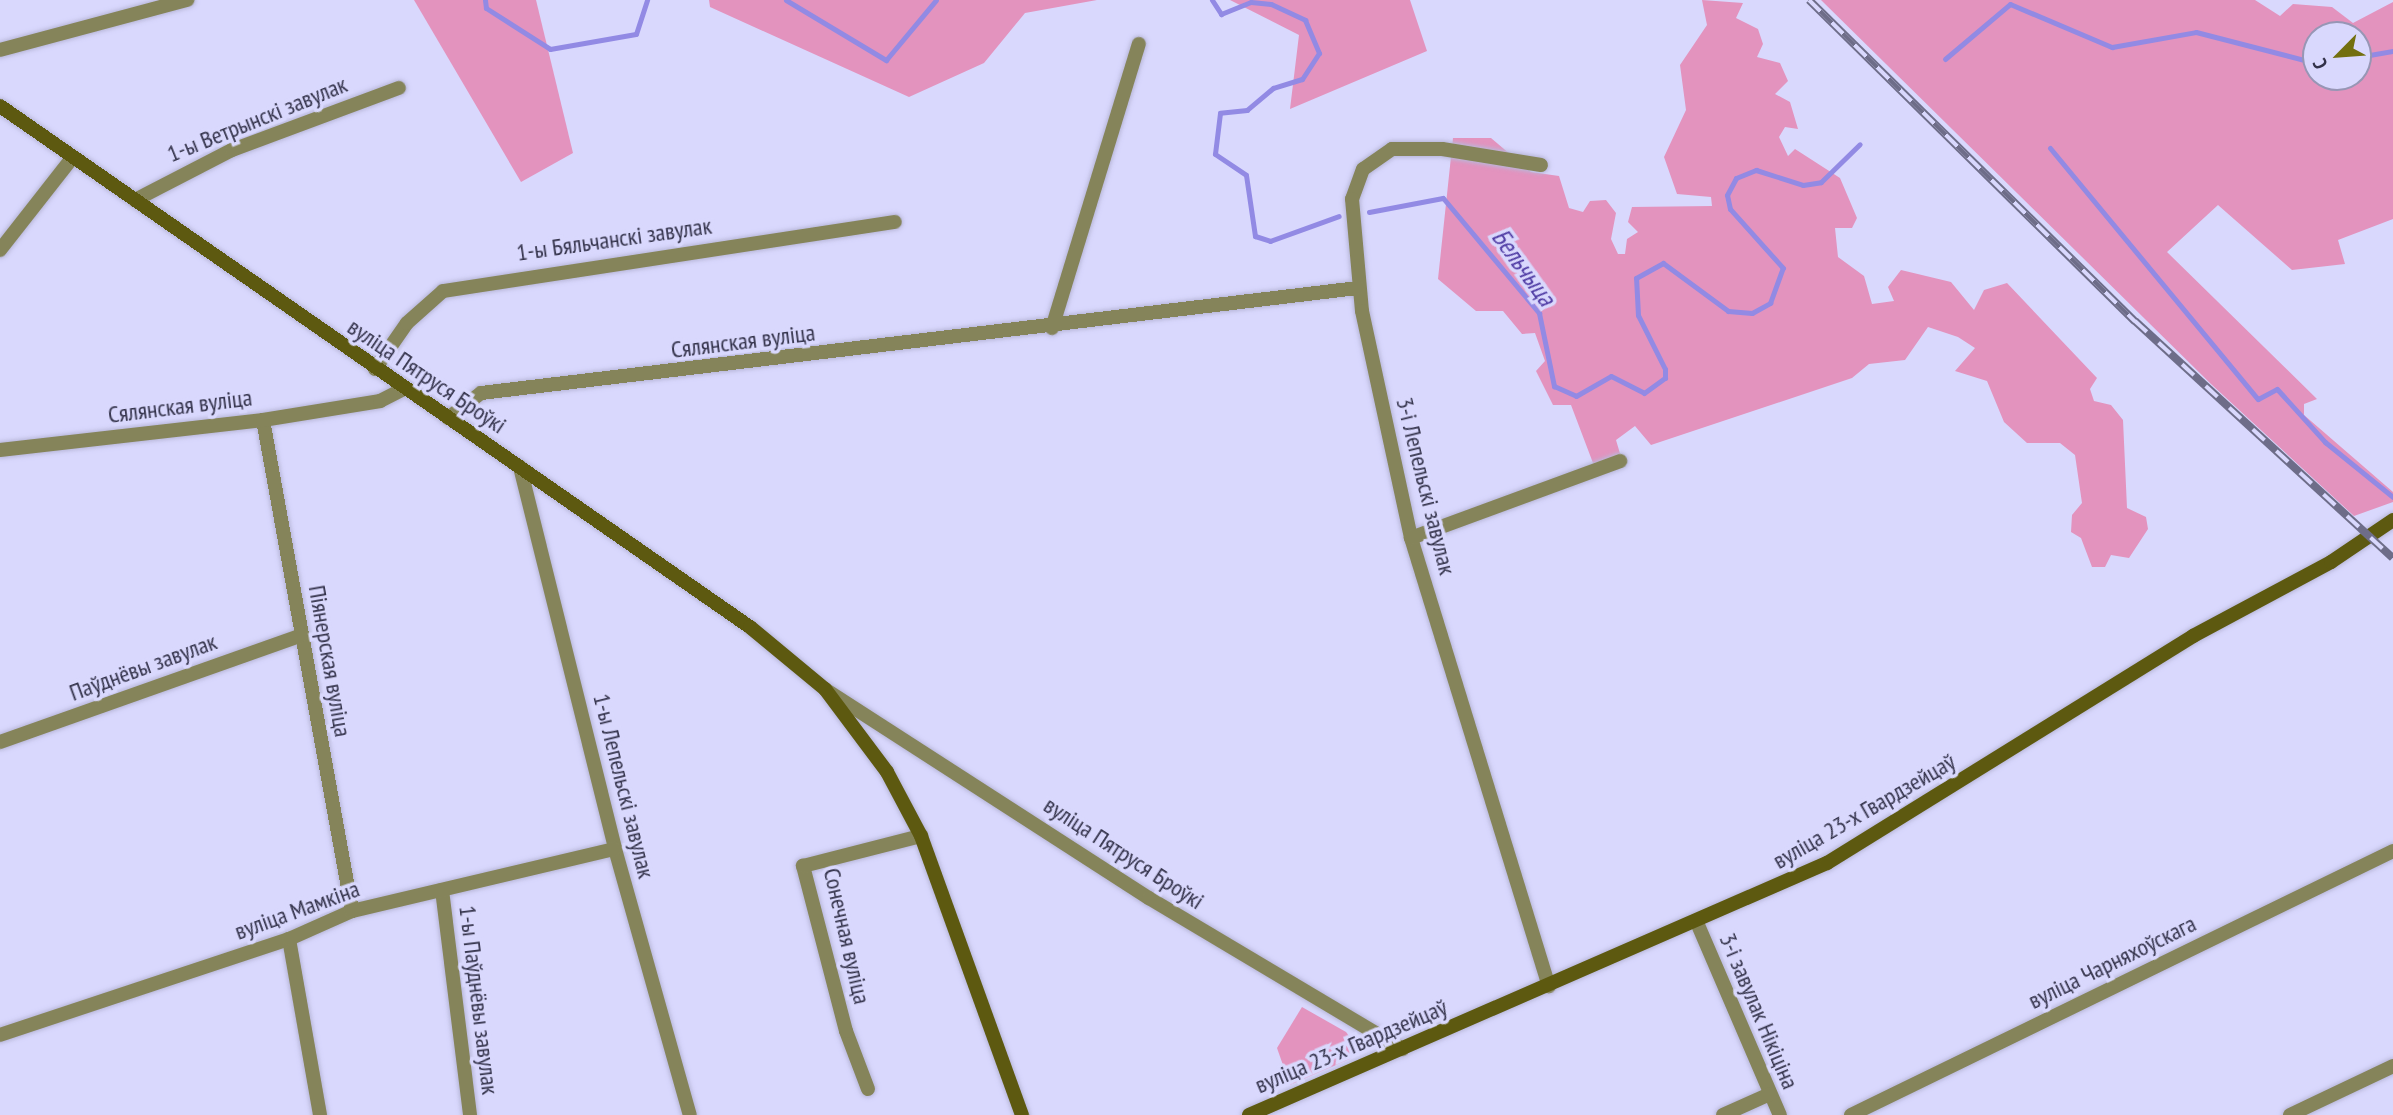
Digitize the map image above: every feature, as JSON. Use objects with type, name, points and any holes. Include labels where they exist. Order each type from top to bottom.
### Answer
[{"type":"main road","name":"вуліца Пятруся Броўкі","points":[[0,106],[375,369],[750,626],[825,689],[887,772],[921,836],[1022,1115]]},
{"type":"main road","name":"вуліца 23-х Гвардзейцаў","points":[[1248,1115],[1698,925],[1827,863],[2193,636],[2331,562],[2393,520]]},
{"type":"street","points":[[0,50],[187,0]]},
{"type":"street","points":[[1052,328],[1139,44]]},
{"type":"street","name":"1-ы Ветрынскі завулак","points":[[135,200],[232,150],[399,88]]},
{"type":"street","name":"3-і Лепельскі завулак","points":[[1541,165],[1413,146],[1377,156],[1363,169],[1352,199],[1359,288],[1411,538],[1549,986]]},
{"type":"street","points":[[0,250],[73,157]]},
{"type":"street","name":"1-ы Бяльчанскі завулак","points":[[375,369],[407,323],[443,291],[895,222]]},
{"type":"street","name":"Сялянская вуліца","points":[[448,418],[481,393],[1052,328],[1359,288]]},
{"type":"street","name":"Сялянская вуліца","points":[[0,450],[263,420],[380,401],[404,389]]},
{"type":"street","name":"Піянерская вуліца","points":[[263,420],[352,911]]},
{"type":"street","points":[[1411,538],[1619,461]]},
{"type":"street","name":"1-ы Лепельскі завулак","points":[[520,467],[615,849],[690,1115]]},
{"type":"street","name":"Паўднёвы завулак","points":[[0,742],[302,635]]},
{"type":"street","name":"вуліца Пятруся Броўкі","points":[[825,689],[1149,898],[1402,1049]]},
{"type":"street","name":"Сонечная вуліца","points":[[869,1089],[846,1031],[803,866],[921,836]]},
{"type":"street","name":"вуліца Мамкіна","points":[[0,1035],[289,939],[352,911],[615,849]]},
{"type":"street","name":"вуліца Чарняхоўскага","points":[[1851,1115],[2393,851]]},
{"type":"street","name":"1-ы Паўднёвы завулак","points":[[442,890],[470,1115]]},
{"type":"street","name":"3-і завулак Нікіціна","points":[[1698,925],[1780,1115]]},
{"type":"street","points":[[289,939],[320,1115]]},
{"type":"street","points":[[2290,1115],[2393,1066]]},
{"type":"street","points":[[1723,1115],[1770,1094]]},
{"type":"shaded area","points":[[414,0],[536,0],[573,153],[521,182]]},
{"type":"shaded area","points":[[709,0],[1097,0],[1025,13],[984,63],[909,97],[710,7]]},
{"type":"shaded area","points":[[1230,0],[1410,0],[1427,51],[1290,109],[1299,35]]},
{"type":"shaded area","points":[[1702,0],[1743,3],[1736,18],[1758,29],[1763,44],[1757,57],[1780,63],[1788,81],[1775,94],[1790,102],[1798,129],[1785,127],[1779,137],[1788,156],[1795,149],[1840,178],[1857,218],[1852,228],[1835,228],[1838,257],[1864,276],[1872,304],[1894,301],[1888,287],[1901,270],[1951,282],[1974,310],[1984,290],[2007,283],[2097,378],[2090,389],[2094,401],[2111,405],[2123,420],[2127,508],[2146,517],[2148,529],[2129,558],[2111,555],[2105,567],[2092,567],[2081,538],[2071,532],[2072,515],[2082,503],[2075,455],[2060,443],[2027,443],[2004,422],[1987,381],[1955,371],[1975,348],[1958,337],[1928,327],[1905,360],[1869,364],[1852,378],[1651,445],[1635,426],[1616,440],[1621,457],[1593,463],[1571,405],[1553,405],[1536,371],[1545,361],[1535,333],[1522,334],[1503,311],[1476,311],[1438,279],[1453,138],[1491,138],[1531,172],[1559,176],[1569,208],[1583,212],[1590,201],[1606,200],[1616,213],[1611,239],[1618,254],[1625,254],[1627,239],[1638,232],[1628,222],[1632,207],[1712,206],[1711,197],[1677,194],[1664,157],[1686,110],[1680,65],[1707,25]]},
{"type":"shaded area","points":[[1821,0],[2255,0],[2280,16],[2293,4],[2332,7],[2350,21],[2302,21],[2302,91],[2372,91],[2372,21],[2357,21],[2393,2],[2393,219],[2338,240],[2345,264],[2292,270],[2218,205],[2167,252],[2317,399],[2304,404],[2304,415],[2393,492],[2393,502],[2354,516],[2211,384]]},
{"type":"shaded area","points":[[1302,1007],[1346,1032],[1357,1046],[1350,1059],[1290,1085],[1277,1048]]},
{"type":"waterway","name":"Бельчыца","points":[[485,0],[486,8],[550,49],[636,34],[647,0]]},
{"type":"waterway","name":"Бельчыца","points":[[786,0],[886,60],[936,0]]},
{"type":"waterway","name":"Бельчыца","points":[[1212,0],[1221,14],[1251,2],[1271,4],[1305,20],[1319,53],[1302,79],[1273,88],[1247,110],[1220,113],[1215,154],[1246,175],[1255,236],[1270,241],[1339,216]]},
{"type":"waterway","name":"Бельчыца","points":[[1945,59],[2010,4],[2112,47],[2196,32],[2302,59]]},
{"type":"waterway","name":"Бельчыца","points":[[2372,55],[2393,51]]},
{"type":"waterway","name":"Бельчыца","points":[[1369,212],[1443,198],[1539,313],[1554,386],[1576,396],[1611,376],[1644,393],[1665,378],[1665,369],[1638,315],[1636,278],[1663,263],[1728,311],[1752,313],[1770,303],[1783,268],[1730,209],[1727,195],[1736,178],[1756,170],[1803,185],[1821,182],[1860,144]]},
{"type":"waterway","points":[[2050,148],[2258,399],[2277,389],[2325,442],[2393,497]]},
{"type":"railway","points":[[1809,0],[2135,321],[2393,558]]}]
